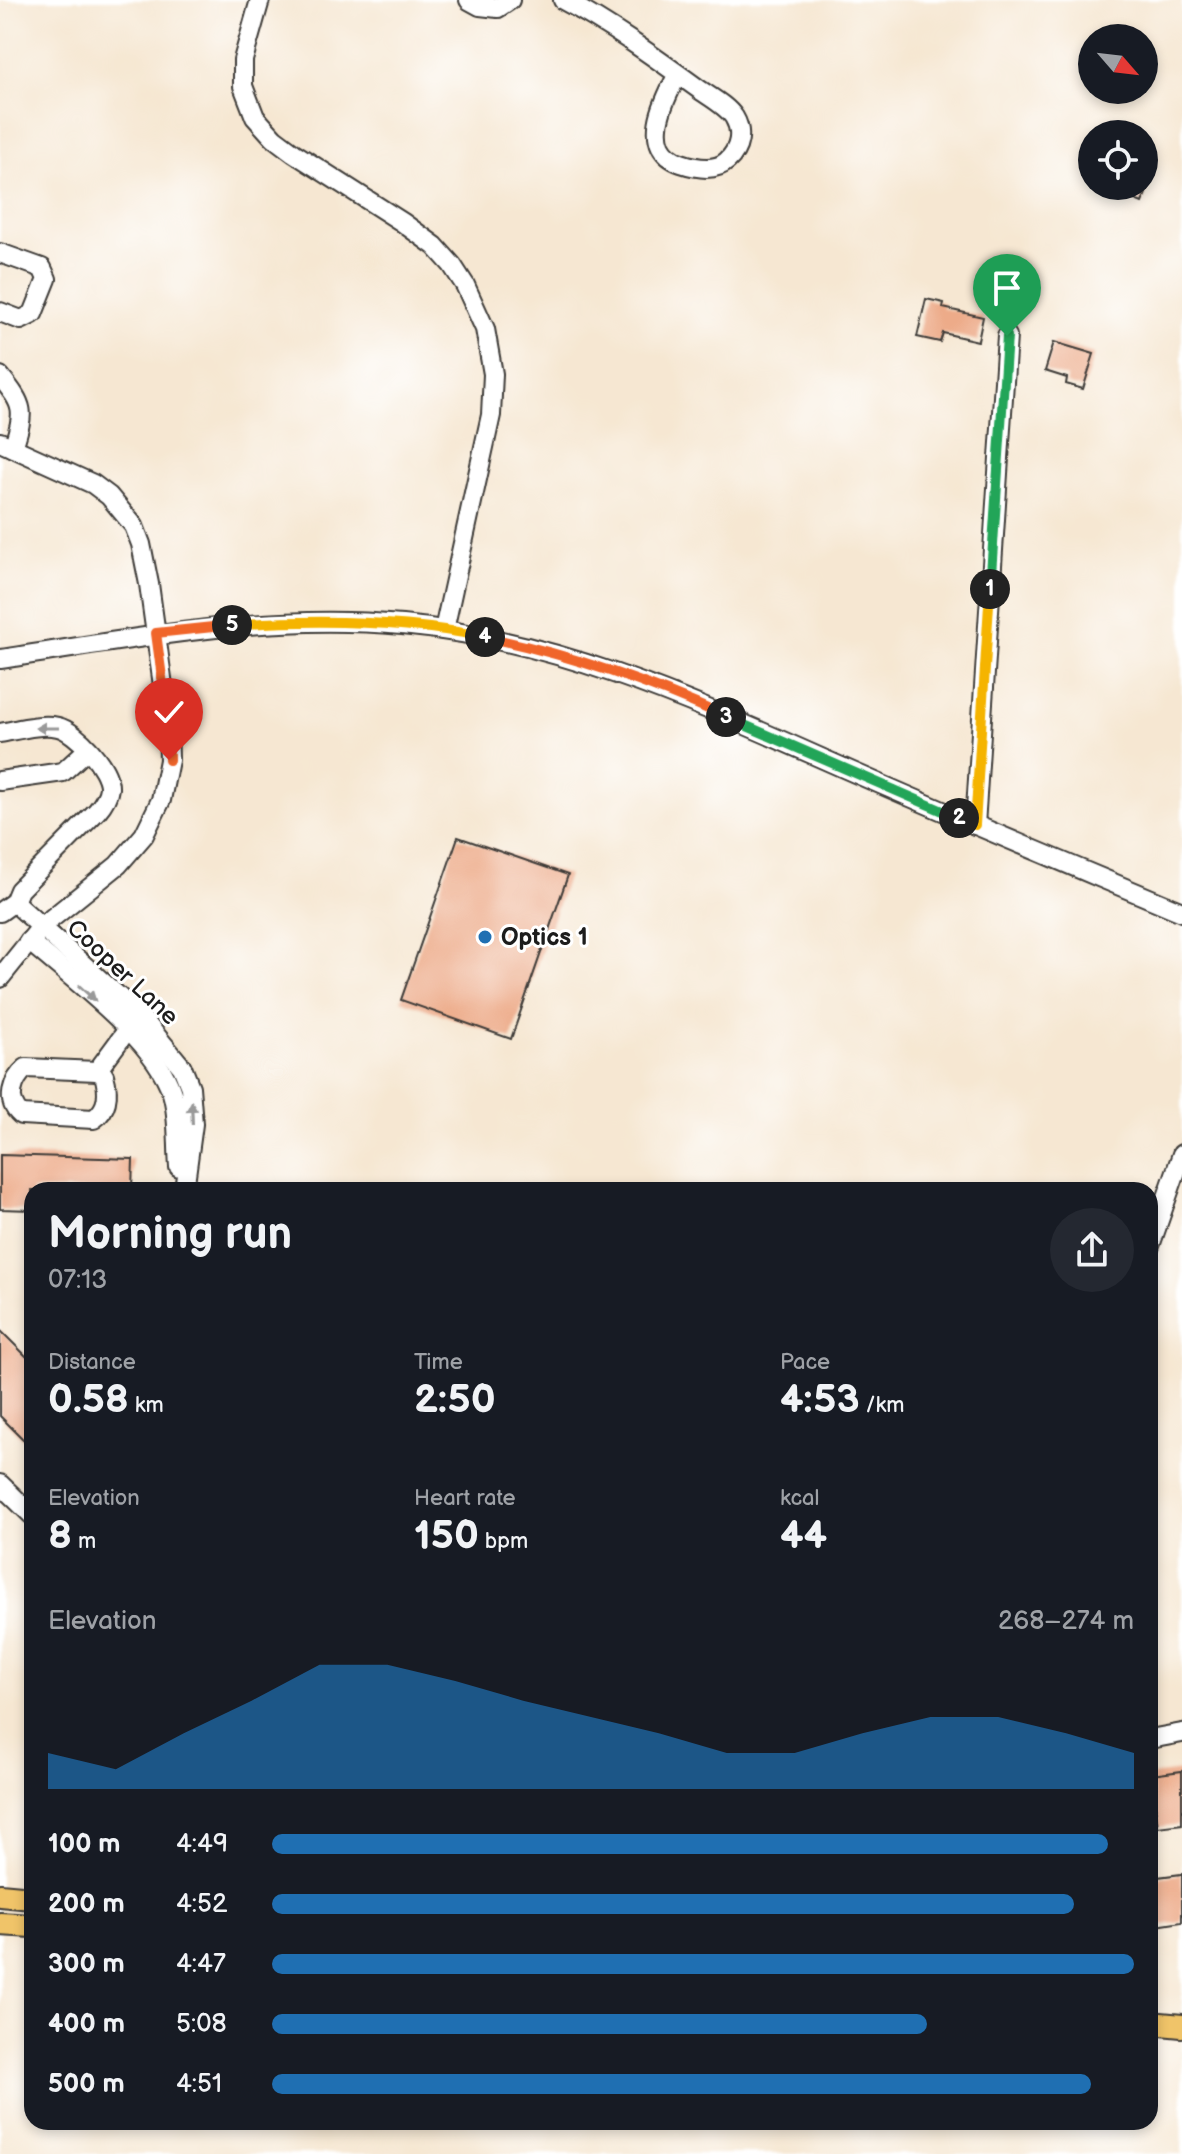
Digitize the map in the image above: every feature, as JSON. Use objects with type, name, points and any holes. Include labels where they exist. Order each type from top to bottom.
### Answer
[{"type":"main road","points":[[0,1895],[24,1897]]},
{"type":"main road","points":[[0,1924],[24,1926]]},
{"type":"main road","points":[[1158,2024],[1182,2026]]},
{"type":"street","points":[[260,0],[243,60],[243,86],[255,117],[274,138],[294,153],[435,246],[465,285],[485,329],[493,374],[491,415],[444,630]]},
{"type":"street","points":[[469,0],[480,6],[498,8],[510,0]]},
{"type":"street","points":[[563,0],[631,41],[678,74],[732,114],[739,127],[740,141],[733,156],[721,166],[705,168],[680,162],[668,156],[659,144],[658,119],[678,74]]},
{"type":"street","points":[[0,253],[42,268],[47,279],[33,314],[21,320],[0,312]]},
{"type":"street","points":[[975,825],[1007,336]]},
{"type":"street","points":[[0,376],[20,401],[20,426],[7,445],[93,484],[123,510],[141,544],[168,722],[169,760],[161,800],[144,835],[125,858],[35,934],[1,976]]},
{"type":"street","points":[[0,659],[156,633],[282,622],[357,622],[444,630],[563,655],[635,679],[1182,912]]},
{"type":"street","points":[[0,733],[58,727],[88,749],[107,773],[109,788],[106,800],[19,890],[7,907],[35,934]]},
{"type":"street","points":[[0,781],[63,772],[88,749]]},
{"type":"street","name":"Cooper Lane","points":[[35,934],[158,1063],[175,1110],[182,1182]]},
{"type":"street","name":"Cooper Lane","points":[[35,934],[140,1016],[182,1067],[190,1087],[193,1124],[184,1182]]},
{"type":"street","points":[[97,1071],[128,1029]]},
{"type":"street","points":[[26,1068],[97,1071],[104,1075],[107,1102],[103,1112],[94,1119],[21,1115],[12,1103],[12,1086],[26,1068]]},
{"type":"street","points":[[1158,1223],[1182,1154]]},
{"type":"street","points":[[0,1484],[24,1507]]},
{"type":"street","points":[[1158,1738],[1182,1733]]},
{"type":"building","points":[[926,299],[944,303],[943,308],[983,317],[978,341],[943,333],[940,342],[917,337]]},
{"type":"building","points":[[1054,342],[1094,354],[1083,389],[1066,384],[1067,378],[1045,371]]},
{"type":"building","name":"Optics 1","points":[[458,837],[568,875],[511,1039],[401,1000]]},
{"type":"building","points":[[0,1155],[133,1159],[132,1182],[24,1182],[24,1210],[0,1209]]},
{"type":"building","points":[[0,1330],[24,1354],[24,1440],[0,1416]]},
{"type":"building","points":[[1182,1771],[1182,1824],[1158,1827],[1158,1774]]},
{"type":"building","points":[[1182,1874],[1182,1922],[1158,1926],[1158,1877]]},
{"type":"place","name":"Optics 1","points":[[485,937]]},
{"type":"route","points":[[169,760],[168,722],[156,633],[282,622],[401,625],[461,632],[519,644],[635,679],[975,825],[1007,336]]}]
